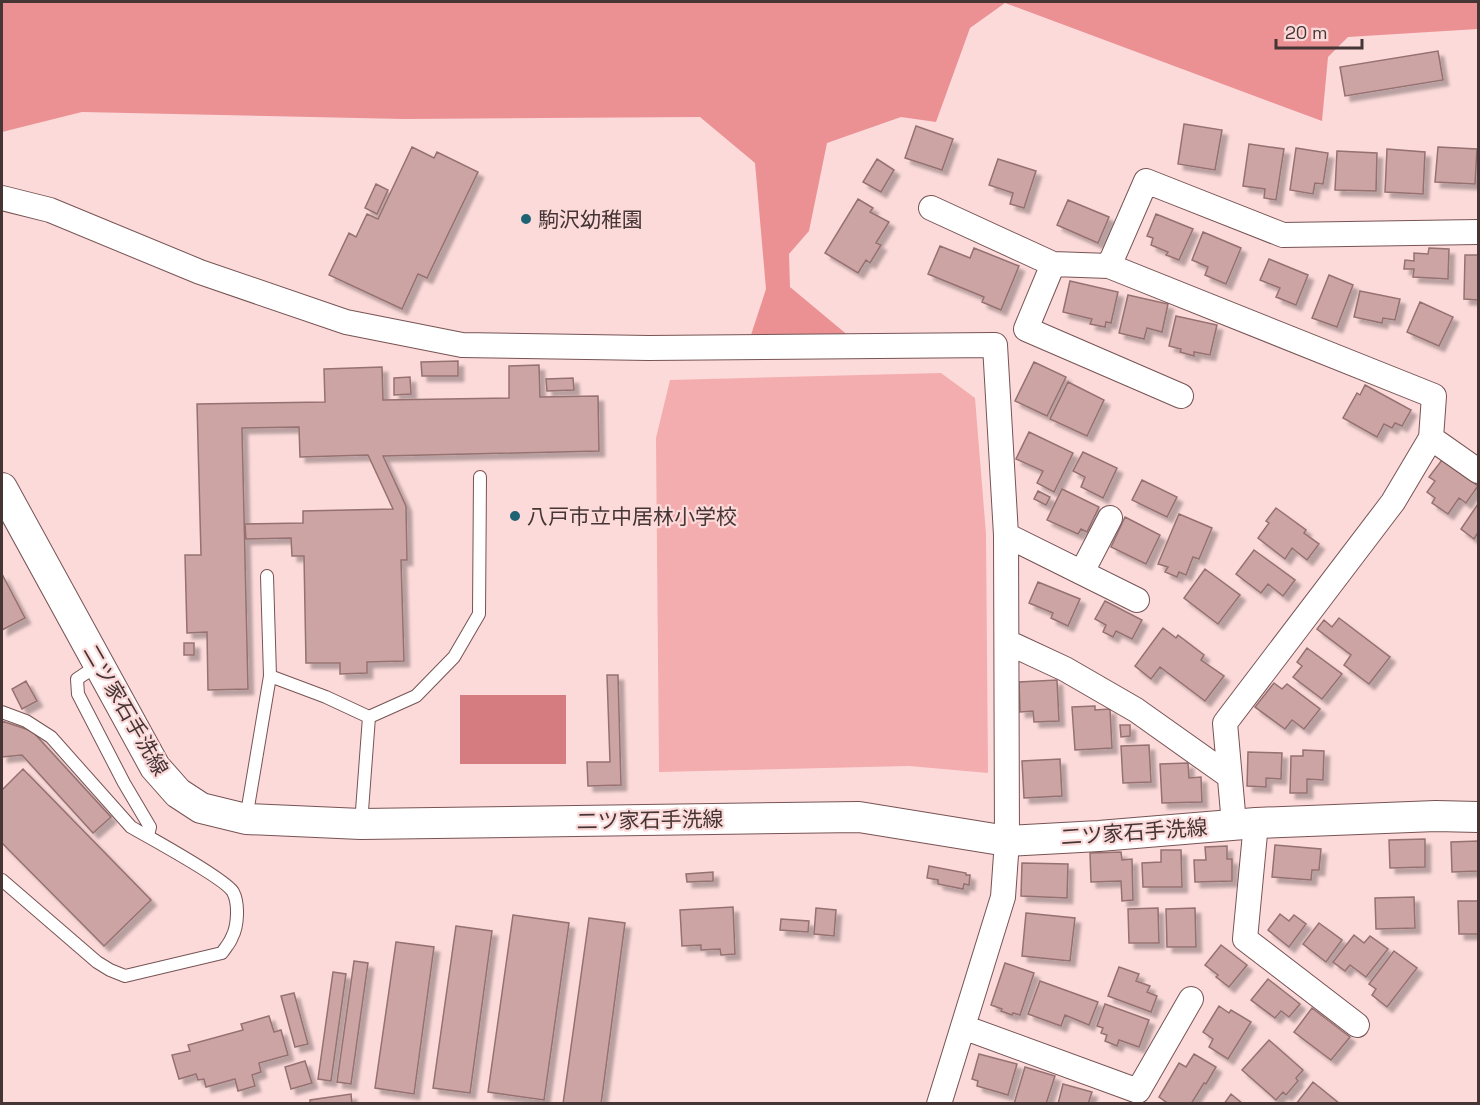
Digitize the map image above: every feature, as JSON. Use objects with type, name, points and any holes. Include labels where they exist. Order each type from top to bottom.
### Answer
[{"type":"street","points":[[1109,266],[1146,181],[1282,235],[1479,232]]},
{"type":"street","points":[[2,198],[50,210],[200,272],[346,322],[462,345],[649,348],[995,345],[1006,535],[1007,841],[1003,897],[939,1104]]},
{"type":"street","points":[[930,208],[1053,264],[1109,266],[1434,396],[1431,438],[1393,502],[1225,723],[1229,776],[1245,823],[1245,939],[1357,1025]]},
{"type":"street","points":[[1053,264],[1026,329],[1181,396]]},
{"type":"street","points":[[1431,438],[1479,471]]},
{"type":"street","name":"二ツ家石手洗線","points":[[2,488],[155,767],[178,793],[201,808],[246,819],[361,824],[860,817],[1007,841],[1099,836],[1245,823],[1436,816],[1479,817]]},
{"type":"street","points":[[1082,572],[1110,518]]},
{"type":"street","points":[[1006,535],[1137,600]]},
{"type":"street","points":[[1007,642],[1065,669],[1136,710],[1229,776]]},
{"type":"street","points":[[963,1027],[1138,1091],[1191,999]]},
{"type":"lane","points":[[270,676],[326,697],[369,717],[416,696],[454,657],[479,614],[480,477]]},
{"type":"lane","points":[[246,819],[270,676],[267,576]]},
{"type":"lane","points":[[98,665],[77,679],[78,694],[124,783],[150,827],[148,836]]},
{"type":"lane","points":[[2,712],[26,721],[51,736],[131,827],[210,874],[232,890],[237,911],[233,937],[222,953],[125,976],[97,962],[2,880]]},
{"type":"lane","points":[[361,824],[369,717]]},
{"type":"shaded area","points":[[2,2],[1478,2],[1478,29],[1348,37],[1328,57],[1322,121],[1005,3],[970,28],[936,122],[901,117],[827,143],[809,231],[789,254],[790,287],[850,337],[750,338],[766,289],[755,163],[700,117],[403,119],[82,112],[2,132]]},
{"type":"shaded area","points":[[941,373],[975,398],[986,534],[988,773],[909,766],[659,772],[656,438],[670,380]]},
{"type":"shaded area","points":[[460,695],[566,695],[566,764],[460,764]]},
{"type":"building","points":[[1438,51],[1443,80],[1345,96],[1340,67]]},
{"type":"building","points":[[1184,124],[1222,130],[1215,170],[1178,164]]},
{"type":"building","points":[[916,126],[953,139],[942,170],[905,158]]},
{"type":"building","points":[[1249,144],[1284,149],[1276,200],[1264,198],[1265,189],[1243,186]]},
{"type":"building","points":[[412,147],[434,158],[437,152],[478,172],[427,278],[418,274],[402,309],[329,275],[349,233],[356,237],[367,214],[378,219]]},
{"type":"building","points":[[1438,147],[1477,149],[1475,184],[1435,182]]},
{"type":"building","points":[[1296,148],[1328,153],[1323,184],[1315,183],[1313,194],[1290,190]]},
{"type":"building","points":[[1387,149],[1425,152],[1423,194],[1385,192]]},
{"type":"building","points":[[1337,151],[1377,153],[1376,191],[1335,190]]},
{"type":"building","points":[[877,159],[894,170],[881,192],[863,182]]},
{"type":"building","points":[[998,159],[1036,171],[1024,208],[1010,204],[1013,193],[989,185]]},
{"type":"building","points":[[376,184],[388,190],[377,214],[365,208]]},
{"type":"building","points":[[858,199],[873,208],[870,212],[889,222],[876,243],[881,245],[870,263],[866,260],[858,273],[825,253]]},
{"type":"building","points":[[1068,200],[1109,217],[1098,243],[1057,225]]},
{"type":"building","points":[[1156,214],[1193,229],[1179,260],[1166,255],[1168,252],[1151,245],[1153,238],[1147,236]]},
{"type":"building","points":[[1203,232],[1241,248],[1226,284],[1205,275],[1208,267],[1192,260]]},
{"type":"building","points":[[940,246],[970,258],[974,248],[1019,266],[1001,310],[982,302],[984,297],[928,274]]},
{"type":"building","points":[[1429,248],[1449,249],[1448,279],[1413,277],[1414,269],[1404,269],[1405,260],[1414,261],[1414,253],[1428,254]]},
{"type":"building","points":[[1465,255],[1478,255],[1478,300],[1464,299]]},
{"type":"building","points":[[1269,259],[1308,275],[1296,305],[1276,297],[1280,288],[1260,280]]},
{"type":"building","points":[[1329,275],[1353,285],[1337,327],[1312,318]]},
{"type":"building","points":[[1070,281],[1118,292],[1111,323],[1106,322],[1105,327],[1090,324],[1092,319],[1063,312]]},
{"type":"building","points":[[1360,291],[1400,299],[1395,320],[1383,318],[1382,323],[1354,317]]},
{"type":"building","points":[[1128,295],[1168,304],[1162,332],[1147,328],[1144,339],[1119,333]]},
{"type":"building","points":[[1420,302],[1453,317],[1439,346],[1407,332]]},
{"type":"building","points":[[1176,316],[1217,325],[1210,355],[1194,352],[1194,356],[1169,346]]},
{"type":"building","points":[[458,361],[458,376],[422,376],[421,362]]},
{"type":"building","points":[[1034,362],[1066,377],[1047,416],[1015,401]]},
{"type":"building","points":[[539,365],[540,397],[598,396],[599,451],[383,456],[406,506],[407,560],[401,560],[404,661],[367,662],[367,673],[340,674],[340,663],[306,663],[304,556],[292,556],[291,538],[246,539],[245,524],[303,523],[303,511],[393,509],[368,455],[300,457],[299,427],[242,428],[248,689],[208,690],[207,632],[187,633],[185,555],[201,555],[197,404],[325,402],[324,369],[382,367],[383,400],[509,398],[509,366]]},
{"type":"building","points":[[410,377],[411,394],[394,395],[394,378]]},
{"type":"building","points":[[573,378],[574,390],[547,391],[546,379]]},
{"type":"building","points":[[1068,382],[1104,400],[1087,436],[1050,419]]},
{"type":"building","points":[[1365,385],[1411,410],[1402,426],[1395,423],[1392,428],[1384,424],[1377,437],[1343,418],[1357,393],[1360,395]]},
{"type":"building","points":[[1029,432],[1073,453],[1054,492],[1037,483],[1043,471],[1016,459]]},
{"type":"building","points":[[1083,452],[1117,468],[1103,498],[1081,487],[1085,477],[1073,471]]},
{"type":"building","points":[[1442,460],[1478,486],[1466,503],[1459,498],[1448,514],[1432,503],[1435,498],[1427,492],[1435,481],[1429,477]]},
{"type":"building","points":[[1142,480],[1177,497],[1167,517],[1132,500]]},
{"type":"building","points":[[1062,489],[1099,507],[1087,532],[1081,529],[1078,534],[1047,520]]},
{"type":"building","points":[[1038,491],[1050,497],[1046,505],[1034,499]]},
{"type":"building","points":[[1478,504],[1478,536],[1477,534],[1474,539],[1461,529]]},
{"type":"building","points":[[1276,508],[1306,530],[1304,533],[1319,544],[1307,560],[1292,548],[1285,559],[1258,538],[1269,523],[1266,521]]},
{"type":"building","points":[[1179,514],[1212,528],[1199,559],[1193,557],[1186,575],[1179,572],[1177,577],[1165,572],[1168,567],[1158,564]]},
{"type":"building","points":[[1125,517],[1160,535],[1146,564],[1111,547]]},
{"type":"building","points":[[1254,550],[1295,580],[1283,596],[1268,584],[1261,593],[1236,574]]},
{"type":"building","points":[[1205,569],[1240,595],[1218,624],[1184,598]]},
{"type":"building","points":[[2,574],[25,618],[2,630]]},
{"type":"building","points":[[1038,582],[1080,599],[1068,626],[1051,618],[1053,613],[1029,603]]},
{"type":"building","points":[[1105,601],[1142,620],[1132,639],[1116,631],[1113,637],[1103,632],[1106,625],[1095,619]]},
{"type":"building","points":[[1339,618],[1390,657],[1369,684],[1344,665],[1351,655],[1317,629],[1324,620],[1332,627]]},
{"type":"building","points":[[1163,628],[1176,638],[1178,635],[1204,655],[1201,660],[1224,676],[1205,701],[1160,667],[1151,679],[1135,666]]},
{"type":"building","points":[[184,643],[194,643],[194,655],[184,655]]},
{"type":"building","points":[[1307,648],[1342,674],[1322,699],[1293,677],[1302,666],[1297,662]]},
{"type":"building","points":[[607,675],[618,675],[621,785],[588,786],[587,762],[610,762]]},
{"type":"building","points":[[1057,680],[1059,721],[1034,722],[1033,711],[1020,712],[1019,682]]},
{"type":"building","points":[[26,681],[37,701],[22,709],[12,689]]},
{"type":"building","points":[[1274,683],[1282,689],[1287,684],[1320,709],[1304,729],[1292,720],[1285,729],[1255,707]]},
{"type":"building","points":[[1095,706],[1095,710],[1110,709],[1112,748],[1075,750],[1072,707]]},
{"type":"building","points":[[2,721],[32,731],[111,817],[93,833],[22,755],[2,757]]},
{"type":"building","points":[[1120,725],[1130,725],[1130,736],[1121,737]]},
{"type":"building","points":[[1149,745],[1151,782],[1123,783],[1121,746]]},
{"type":"building","points":[[1303,750],[1324,751],[1323,780],[1307,779],[1307,793],[1290,793],[1291,756],[1303,756]]},
{"type":"building","points":[[1248,752],[1282,753],[1281,779],[1266,778],[1266,787],[1247,786]]},
{"type":"building","points":[[1060,759],[1062,796],[1024,798],[1022,761]]},
{"type":"building","points":[[1188,763],[1189,778],[1201,777],[1202,802],[1162,803],[1160,764]]},
{"type":"building","points":[[23,769],[151,900],[104,946],[2,843],[2,790]]},
{"type":"building","points":[[1425,839],[1425,867],[1390,868],[1389,840]]},
{"type":"building","points":[[1478,841],[1478,871],[1452,872],[1451,842]]},
{"type":"building","points":[[1275,845],[1321,849],[1319,870],[1312,870],[1311,880],[1272,877]]},
{"type":"building","points":[[1227,846],[1227,859],[1232,859],[1232,881],[1195,882],[1194,860],[1206,860],[1205,847]]},
{"type":"building","points":[[1161,850],[1181,850],[1182,887],[1143,887],[1142,863],[1161,862]]},
{"type":"building","points":[[1121,852],[1122,860],[1132,859],[1133,900],[1122,901],[1121,881],[1091,882],[1090,853]]},
{"type":"building","points":[[1022,863],[1068,864],[1067,898],[1021,896]]},
{"type":"building","points":[[929,866],[966,873],[970,875],[969,885],[964,884],[963,889],[938,884],[938,880],[927,878]]},
{"type":"building","points":[[713,872],[713,881],[687,882],[686,874]]},
{"type":"building","points":[[1414,897],[1415,928],[1376,929],[1375,898]]},
{"type":"building","points":[[1458,901],[1478,901],[1478,934],[1459,934]]},
{"type":"building","points":[[733,907],[735,954],[721,955],[720,949],[701,950],[701,945],[682,946],[680,910]]},
{"type":"building","points":[[816,908],[836,910],[834,936],[814,934]]},
{"type":"building","points":[[1158,908],[1159,943],[1129,943],[1128,909]]},
{"type":"building","points":[[1195,908],[1196,947],[1167,947],[1166,909]]},
{"type":"building","points":[[1026,913],[1075,918],[1070,961],[1022,956]]},
{"type":"building","points":[[1280,914],[1289,921],[1294,915],[1306,924],[1289,947],[1268,930]]},
{"type":"building","points":[[513,915],[569,923],[544,1100],[488,1092]]},
{"type":"building","points":[[589,918],[625,923],[601,1104],[563,1104]]},
{"type":"building","points":[[781,919],[809,921],[808,932],[780,930]]},
{"type":"building","points":[[1319,923],[1342,940],[1326,962],[1303,944]]},
{"type":"building","points":[[456,926],[492,931],[470,1093],[433,1088]]},
{"type":"building","points":[[1354,935],[1364,943],[1370,936],[1388,949],[1366,977],[1350,965],[1345,971],[1333,962]]},
{"type":"building","points":[[396,942],[434,947],[414,1094],[375,1088]]},
{"type":"building","points":[[1221,945],[1247,965],[1229,987],[1205,965]]},
{"type":"building","points":[[1394,951],[1417,968],[1387,1007],[1372,995],[1376,989],[1369,984]]},
{"type":"building","points":[[354,961],[368,963],[351,1084],[337,1082]]},
{"type":"building","points":[[1005,963],[1034,973],[1020,1015],[1013,1013],[1012,1015],[991,1005]]},
{"type":"building","points":[[1119,967],[1139,974],[1136,981],[1150,986],[1147,992],[1157,996],[1151,1012],[1108,996]]},
{"type":"building","points":[[333,972],[346,974],[331,1081],[318,1079]]},
{"type":"building","points":[[1268,979],[1300,1004],[1289,1017],[1281,1011],[1275,1018],[1251,1000]]},
{"type":"building","points":[[1040,981],[1098,1002],[1089,1025],[1065,1015],[1061,1026],[1028,1014]]},
{"type":"building","points":[[294,993],[308,1044],[295,1047],[281,996]]},
{"type":"building","points":[[1105,1004],[1149,1020],[1139,1047],[1119,1040],[1117,1046],[1105,1041],[1107,1035],[1101,1033],[1103,1028],[1097,1026]]},
{"type":"building","points":[[1219,1006],[1251,1022],[1228,1059],[1209,1047],[1213,1039],[1203,1032]]},
{"type":"building","points":[[1312,1008],[1350,1037],[1331,1060],[1294,1032]]},
{"type":"building","points":[[269,1016],[274,1032],[281,1030],[288,1055],[259,1063],[261,1072],[252,1075],[255,1086],[238,1091],[235,1079],[206,1087],[204,1079],[198,1080],[196,1074],[179,1079],[172,1055],[190,1051],[188,1045],[243,1030],[241,1024]]},
{"type":"building","points":[[1269,1040],[1303,1070],[1296,1078],[1298,1081],[1286,1095],[1283,1092],[1276,1100],[1242,1070]]},
{"type":"building","points":[[979,1054],[1017,1064],[1008,1095],[977,1086],[978,1081],[972,1079]]},
{"type":"building","points":[[1194,1054],[1216,1067],[1191,1104],[1169,1104],[1159,1097],[1179,1063],[1186,1067]]},
{"type":"building","points":[[305,1061],[312,1083],[291,1089],[285,1067]]},
{"type":"building","points":[[1025,1067],[1055,1076],[1046,1104],[1014,1104]]},
{"type":"building","points":[[1313,1082],[1340,1104],[1296,1104]]},
{"type":"building","points":[[1063,1084],[1092,1092],[1088,1104],[1058,1104]]},
{"type":"building","points":[[351,1094],[352,1104],[310,1104],[310,1100]]},
{"type":"building","points":[[1231,1094],[1243,1104],[1224,1104]]},
{"type":"place","name":"駒沢幼稚園","points":[[526,219]]},
{"type":"place","name":"八戸市立中居林小学校","points":[[515,516]]}]
